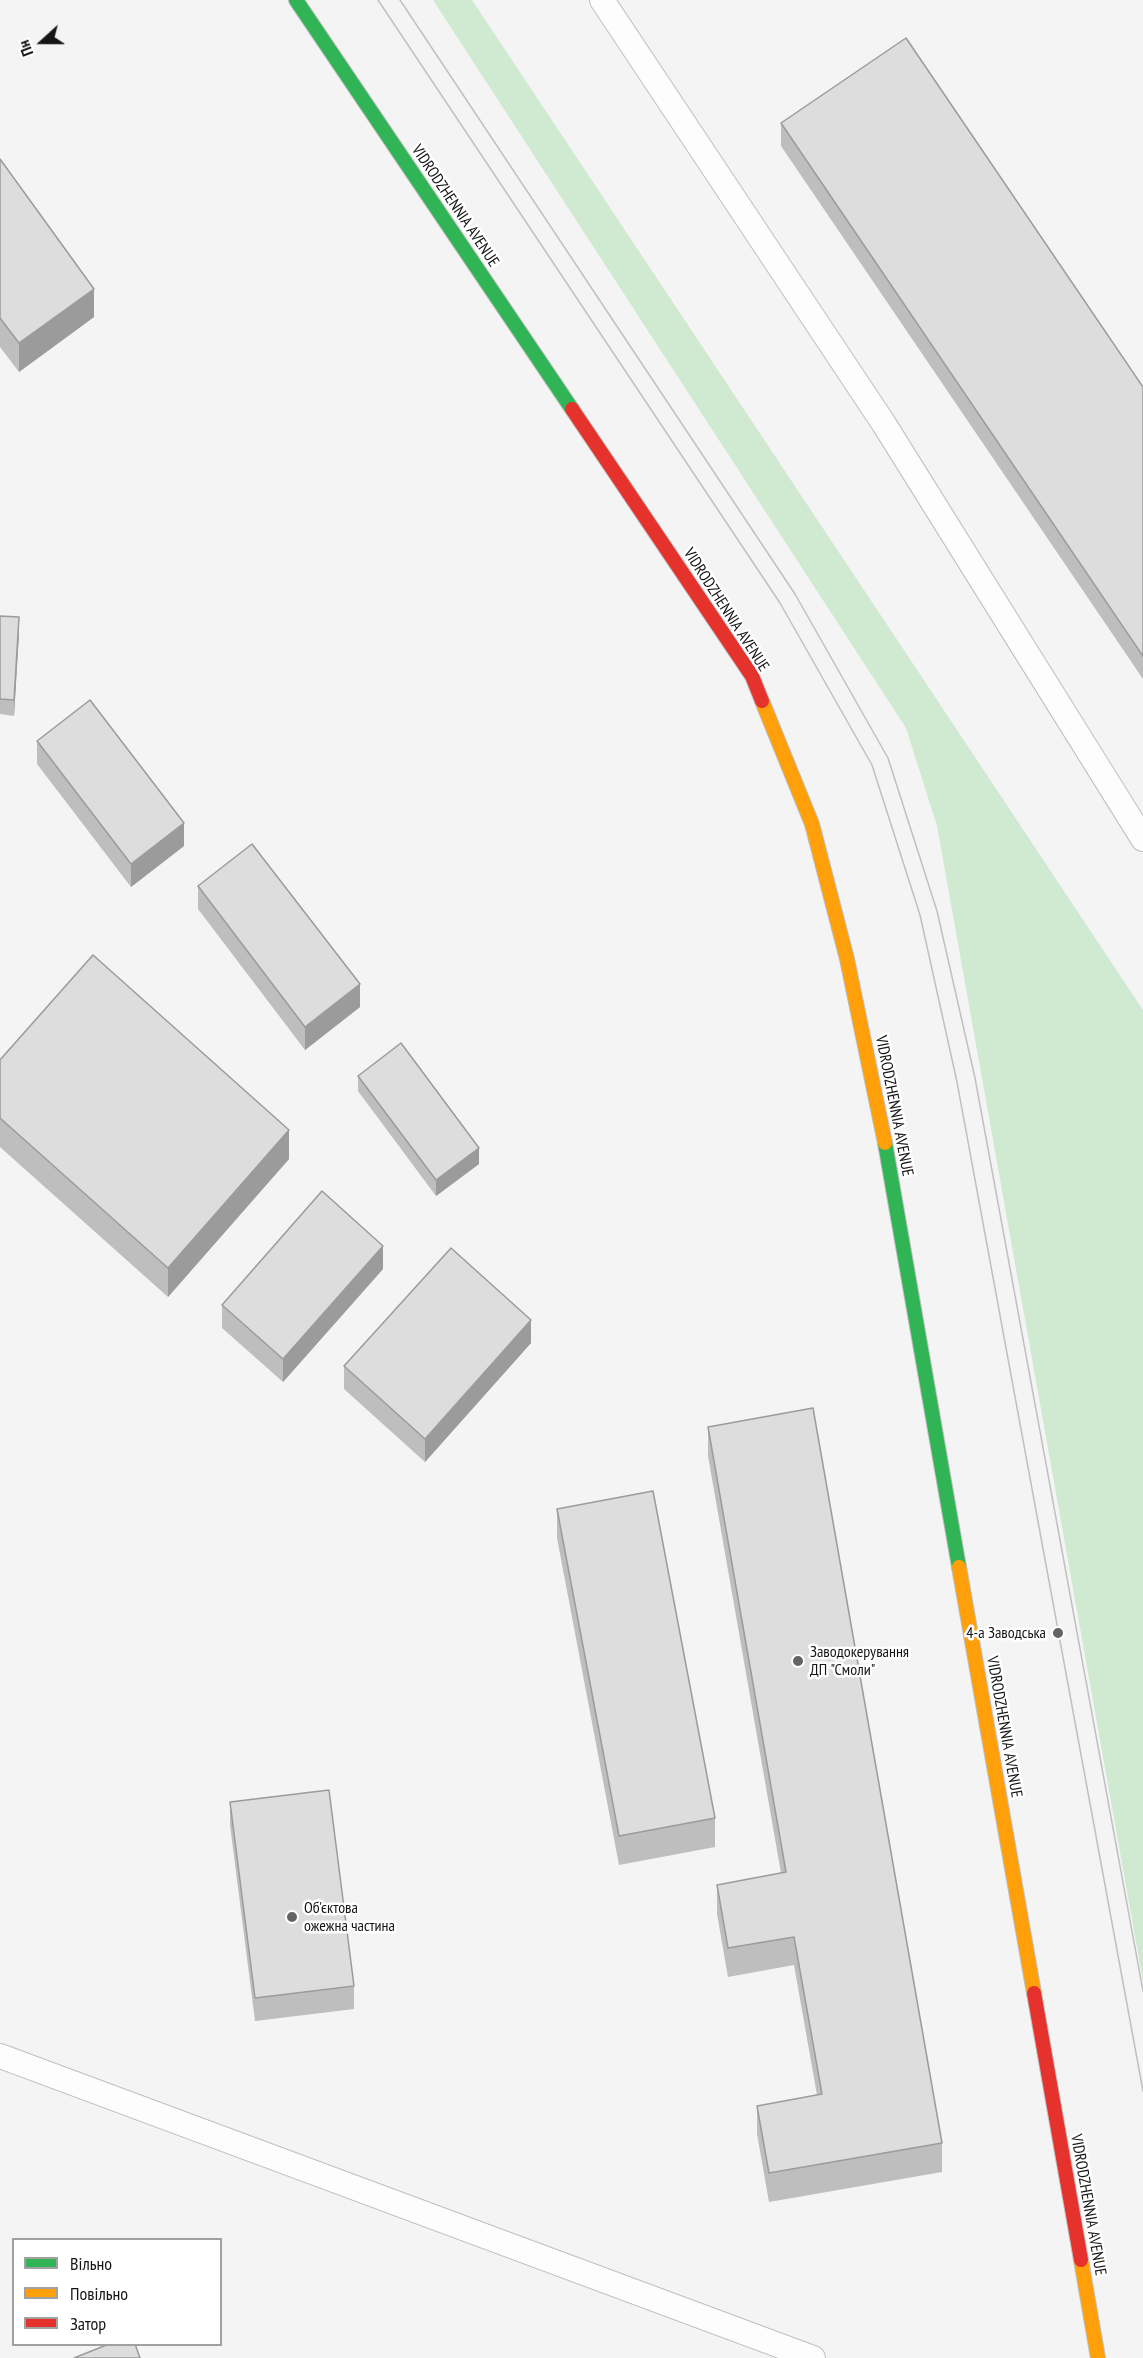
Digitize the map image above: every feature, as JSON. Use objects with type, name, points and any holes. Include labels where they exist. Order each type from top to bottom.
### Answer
[{"type":"street","name":"VIDRODZHENNIA AVENUE","points":[[296,0],[752,676],[812,824],[847,959],[874,1080],[1098,2358]]},
{"type":"lane","points":[[602,0],[884,424],[1143,838]]},
{"type":"lane","points":[[0,2056],[813,2358]]},
{"type":"green space","points":[[433,0],[472,0],[1143,1010],[1143,1981],[937,826],[906,728]]},
{"type":"building","points":[[906,38],[1143,387],[1143,656],[781,123]]},
{"type":"building","points":[[0,159],[94,289],[19,343],[0,318]]},
{"type":"building","points":[[0,616],[19,617],[14,700],[0,699]]},
{"type":"building","points":[[90,700],[184,823],[131,864],[37,741]]},
{"type":"building","points":[[252,844],[360,984],[305,1027],[198,886]]},
{"type":"building","points":[[93,955],[289,1130],[168,1268],[0,1118],[0,1060]]},
{"type":"building","points":[[401,1043],[479,1148],[436,1180],[358,1076]]},
{"type":"building","points":[[322,1191],[383,1246],[283,1359],[222,1305]]},
{"type":"building","points":[[451,1248],[531,1320],[425,1439],[344,1366]]},
{"type":"building","name":"Заводокерування ДП \"Смоли\"","points":[[813,1408],[942,2143],[769,2173],[757,2106],[822,2094],[794,1937],[728,1948],[717,1885],[786,1872],[708,1427]]},
{"type":"building","points":[[653,1491],[715,1818],[619,1836],[557,1509]]},
{"type":"building","name":"Об'єктова ожежна частина","points":[[329,1790],[354,1986],[255,1998],[230,1802]]},
{"type":"building","points":[[104,2346],[136,2346],[140,2358],[74,2358]]},
{"type":"tram line","points":[[378,0],[780,603],[872,765],[920,915],[957,1082],[1143,2091]]},
{"type":"tram line","points":[[400,0],[795,594],[888,758],[937,911],[975,1078],[1143,1991]]},
{"type":"traffic: fast","points":[[296,0],[572,409]]},
{"type":"traffic: fast","points":[[885,1143],[959,1567]]},
{"type":"traffic: slow","points":[[762,701],[812,824],[847,959],[885,1143]]},
{"type":"traffic: slow","points":[[959,1567],[1034,1993]]},
{"type":"traffic: slow","points":[[1081,2260],[1098,2358]]},
{"type":"traffic: jam","points":[[572,409],[752,676],[762,701]]},
{"type":"traffic: jam","points":[[1034,1993],[1081,2260]]},
{"type":"place","name":"4-а Заводська","points":[[1058,1633]]},
{"type":"place","name":"Заводокерування ДП \"Смоли\"","points":[[798,1661]]},
{"type":"place","name":"Об'єктова ожежна частина","points":[[292,1917]]}]
